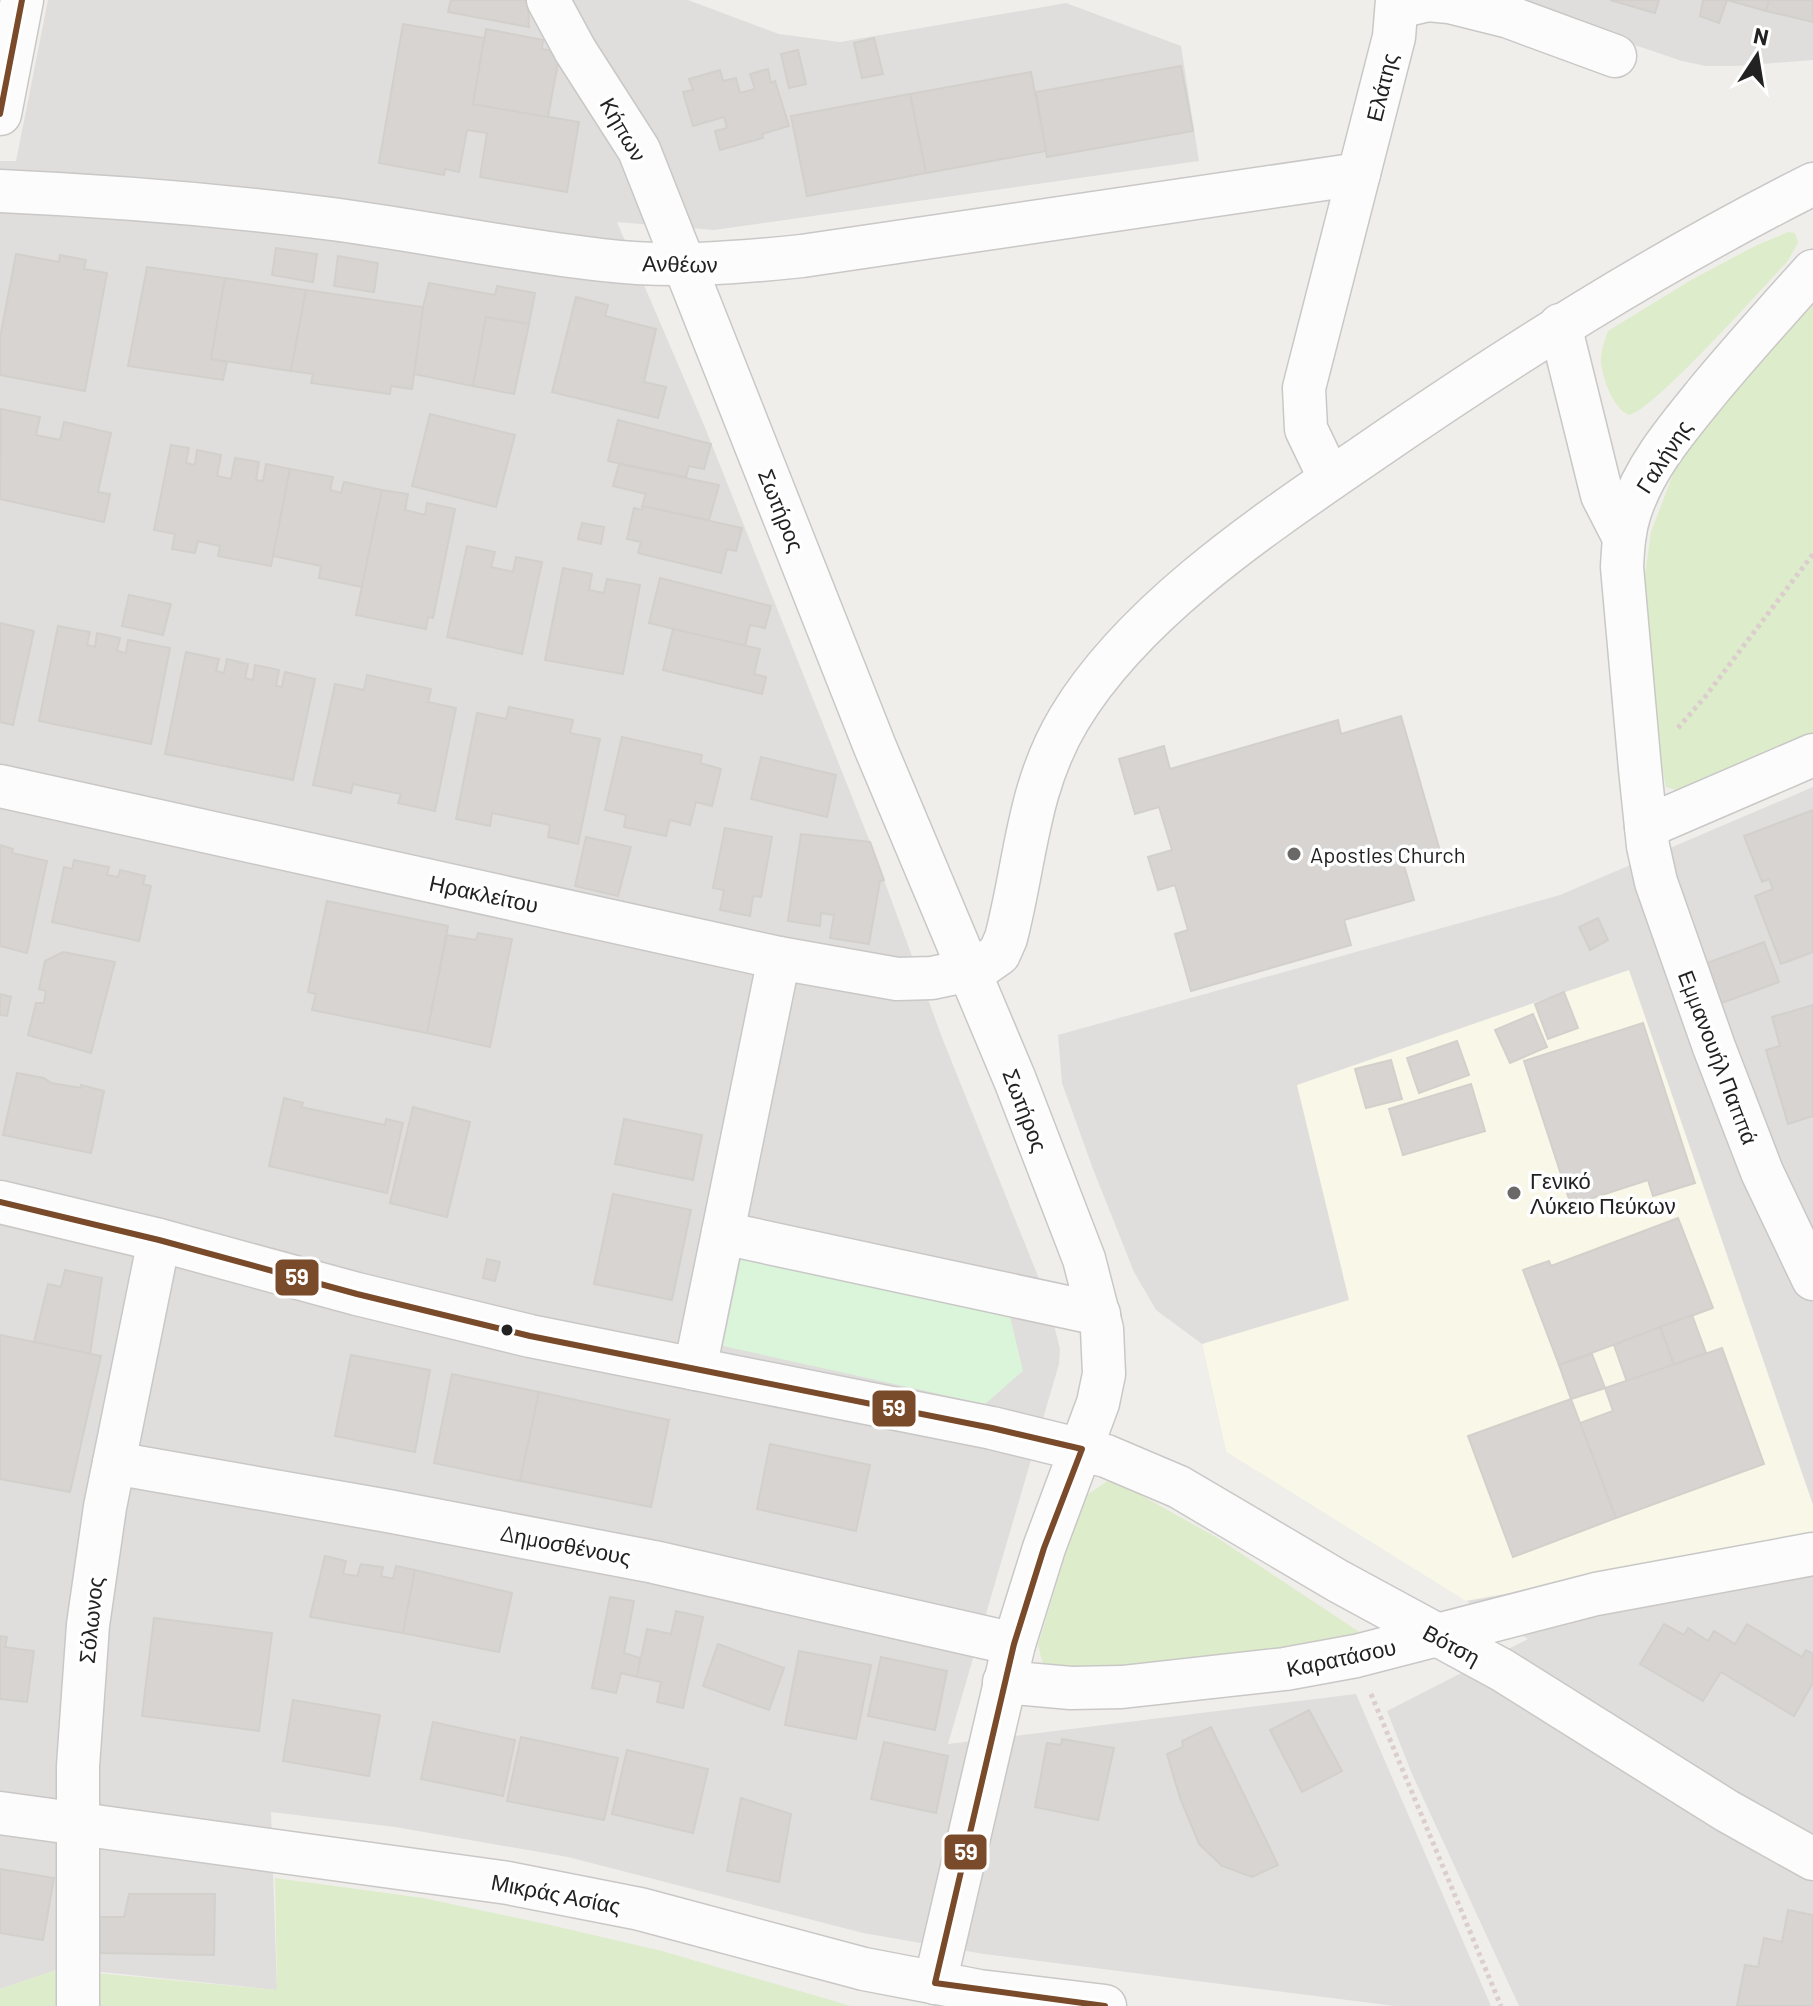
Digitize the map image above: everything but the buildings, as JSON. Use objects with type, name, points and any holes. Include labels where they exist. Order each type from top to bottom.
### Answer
[{"type":"street","points":[[0,114],[22,0]]},
{"type":"street","name":"Κήπων","points":[[548,0],[575,50],[639,150],[685,265]]},
{"type":"street","points":[[1397,3],[1428,0],[1449,2],[1509,17],[1615,56]]},
{"type":"street","name":"Ελάτης","points":[[1330,479],[1306,429],[1304,388],[1394,37],[1397,3]]},
{"type":"street","name":"Ανθέων","points":[[0,191],[222,206],[333,219],[604,261],[685,265],[744,263],[802,256],[1359,174]]},
{"type":"street","points":[[970,971],[992,961],[1002,948],[1039,783],[1061,732],[1099,675],[1136,633],[1177,595],[1330,479],[1560,325],[1678,256],[1813,184]]},
{"type":"street","name":"Σωτήρος","points":[[685,265],[875,747],[970,971],[1084,1259],[1099,1314],[1104,1348],[1104,1374],[1098,1403],[1040,1560],[1009,1663],[935,1983]]},
{"type":"street","name":"Γαλήνης","points":[[1646,827],[1622,567],[1630,512],[1643,481],[1660,454],[1726,370],[1813,271]]},
{"type":"street","points":[[1560,325],[1602,495],[1624,538]]},
{"type":"street","points":[[1646,827],[1813,755]]},
{"type":"street","name":"Ηρακλείτου","points":[[0,786],[779,958],[912,980],[970,971]]},
{"type":"street","name":"Εμμανουήλ Παππά","points":[[1646,827],[1662,905],[1714,1047],[1762,1172],[1813,1279]]},
{"type":"street","points":[[695,1369],[779,958]]},
{"type":"street","name":"Βότση","points":[[0,1202],[159,1240],[443,1316],[605,1353],[992,1428],[1082,1449],[1133,1466],[1179,1487],[1435,1636],[1546,1696],[1714,1803],[1813,1859]]},
{"type":"street","points":[[723,1233],[1099,1314]]},
{"type":"street","name":"Σόλωνος","points":[[79,2000],[78,1766],[88,1625],[114,1463],[159,1240]]},
{"type":"street","name":"Δημοσθένους","points":[[114,1463],[654,1562],[1009,1663]]},
{"type":"street","name":"Καρατάσου","points":[[1009,1663],[1071,1688],[1122,1687],[1285,1669],[1356,1656],[1596,1594],[1813,1554]]},
{"type":"street","name":"Μικράς Ασίας","points":[[0,1813],[406,1867],[599,1900],[803,1954],[935,1983],[1105,2006]]},
{"type":"path","points":[[1640,769],[1705,697],[1813,554]]},
{"type":"path","points":[[1356,1656],[1501,2006]]},
{"type":"shaded area","points":[[48,0],[688,0],[779,34],[840,42],[1066,3],[1181,46],[1199,161],[714,230],[617,222],[704,425],[870,842],[943,1040],[1048,1301],[1060,1349],[1059,1364],[948,1744],[1356,1694],[1491,2006],[1395,2006],[984,1954],[863,1933],[568,1857],[395,1827],[271,1812],[277,1990],[62,1968],[0,1989],[0,161],[16,161]]},
{"type":"shaded area","points":[[1501,0],[1813,0],[1813,60],[1706,66],[1682,61]]},
{"type":"shaded area","points":[[1813,787],[1813,2006],[1519,2006],[1412,1774],[1387,1711],[1528,1639],[1226,1452],[1202,1344],[1156,1310],[1134,1272],[1062,1083],[1058,1035],[1560,895]]},
{"type":"shaded area","name":"Γενικό Λύκειο Πεύκων","points":[[1629,970],[1813,1505],[1813,1539],[1466,1601],[1226,1452],[1202,1344],[1349,1300],[1297,1085]]},
{"type":"green space","points":[[1788,232],[1795,233],[1798,243],[1787,262],[1661,393],[1629,415],[1623,412],[1610,394],[1601,364],[1608,331],[1691,280]]},
{"type":"green space","points":[[1813,298],[1813,735],[1679,791],[1666,787],[1653,723],[1640,610],[1651,532],[1675,469],[1698,430]]},
{"type":"green space","points":[[744,1245],[1007,1304],[1023,1371],[985,1404],[723,1346]]},
{"type":"green space","points":[[1107,1481],[1128,1488],[1216,1537],[1361,1633],[1355,1641],[1112,1676],[1043,1665],[1038,1645],[1065,1556],[1087,1495]]},
{"type":"green space","points":[[275,1878],[423,1898],[546,1924],[662,1951],[851,2006],[97,2006],[96,1973],[277,1990]]},
{"type":"green space","points":[[62,1968],[61,2006],[0,2006],[0,1989]]},
{"type":"transit line","name":"59","points":[[0,114],[22,0]]},
{"type":"transit line","name":"59","points":[[0,1202],[530,1336],[992,1428],[1082,1449],[1044,1548],[1014,1644],[935,1983],[1105,2006]]},
{"type":"place","name":"Apostles Church","points":[[1294,854]]},
{"type":"place","name":"Γενικό Λύκειο Πεύκων","points":[[1514,1193]]}]
